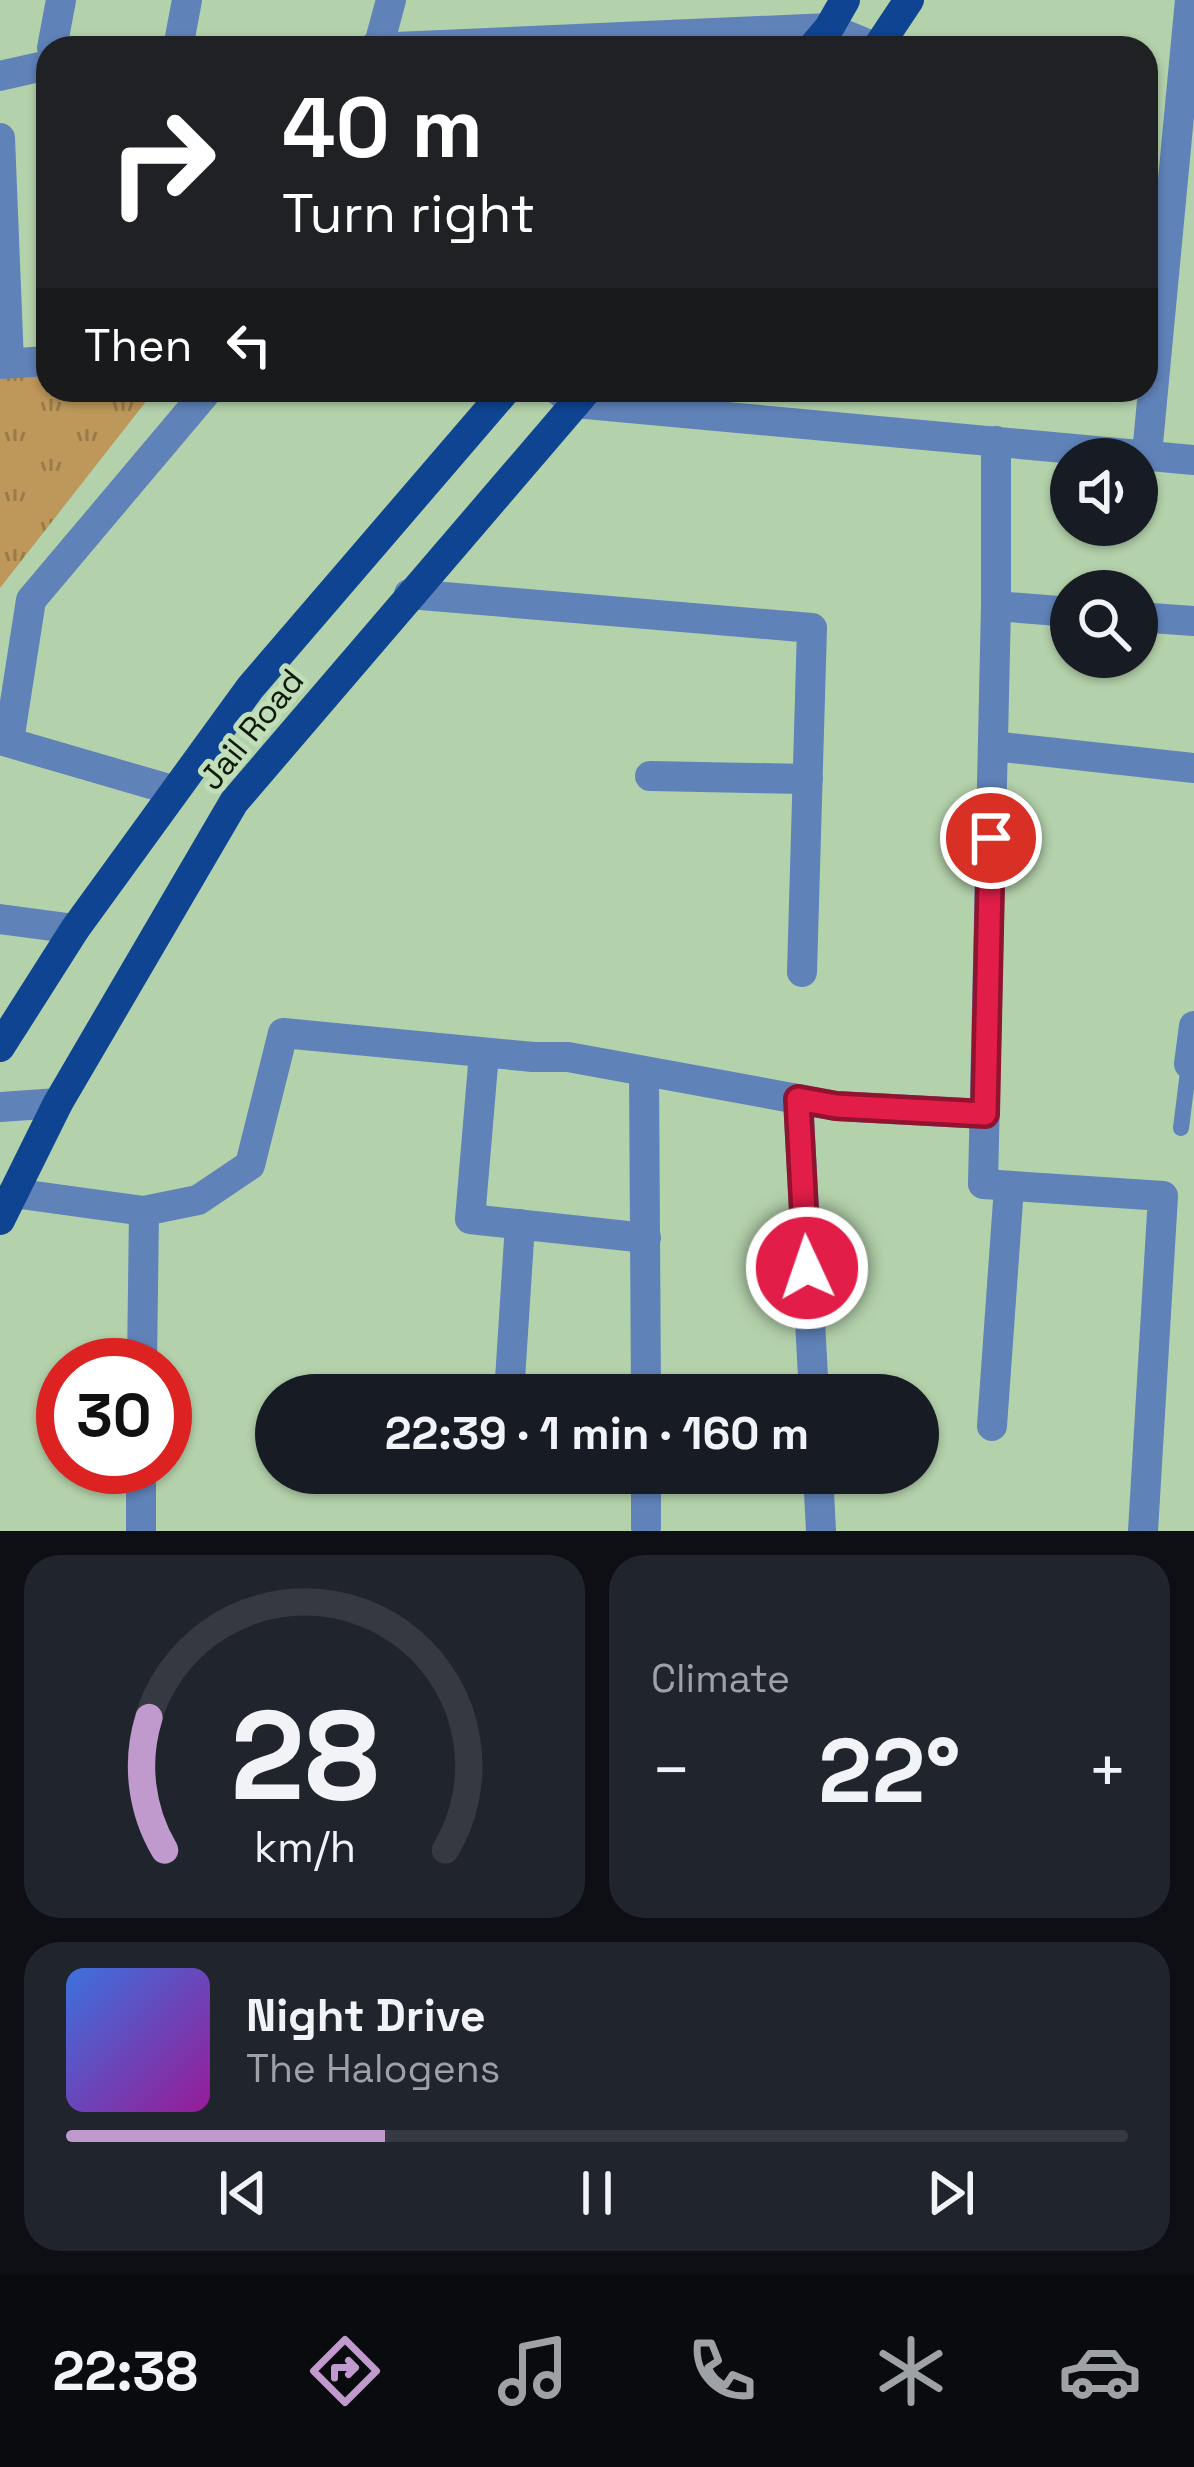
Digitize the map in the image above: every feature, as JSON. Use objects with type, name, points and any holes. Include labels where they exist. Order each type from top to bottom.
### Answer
[{"type":"main road","points":[[821,36],[845,0]]},
{"type":"main road","points":[[885,36],[909,0]]},
{"type":"main road","points":[[0,1047],[75,929],[250,688],[496,402]]},
{"type":"main road","name":"Jail Road","points":[[7,1206],[58,1103],[234,802],[566,402]]},
{"type":"street","points":[[54,36],[62,0]]},
{"type":"street","points":[[180,36],[187,0]]},
{"type":"street","points":[[379,36],[392,0]]},
{"type":"street","points":[[1158,221],[1190,0]]},
{"type":"street","points":[[0,76],[36,68]]},
{"type":"street","points":[[0,138],[4,364],[36,362]]},
{"type":"street","points":[[172,790],[4,740],[31,600],[198,402]]},
{"type":"street","points":[[645,402],[1050,446]]},
{"type":"street","points":[[1148,438],[1149,402]]},
{"type":"street","points":[[996,441],[997,606],[983,1184],[1163,1196],[1143,1531]]},
{"type":"street","points":[[1158,455],[1194,460]]},
{"type":"street","points":[[409,594],[812,628],[802,972]]},
{"type":"street","points":[[997,606],[1050,610]]},
{"type":"street","points":[[1158,619],[1194,622]]},
{"type":"street","points":[[993,746],[1194,768]]},
{"type":"street","points":[[650,776],[808,779]]},
{"type":"street","points":[[0,919],[75,929]]},
{"type":"street","points":[[1189,1064],[1194,1026]]},
{"type":"street","points":[[7,1206],[144,1211],[198,1200],[250,1165],[283,1033],[568,1057],[836,1106],[985,1114]]},
{"type":"street","points":[[484,1053],[470,1219],[646,1238]]},
{"type":"street","points":[[644,1071],[646,1374]]},
{"type":"street","points":[[798,1099],[813,1374]]},
{"type":"street","points":[[0,1107],[58,1103]]},
{"type":"street","points":[[992,1426],[1009,1186]]},
{"type":"street","points":[[142,1338],[144,1211]]},
{"type":"street","points":[[509,1374],[520,1224]]},
{"type":"street","points":[[141,1494],[141,1531]]},
{"type":"street","points":[[646,1494],[646,1527]]},
{"type":"street","points":[[819,1494],[821,1531]]},
{"type":"lane","points":[[1181,1128],[1189,1064]]},
{"type":"green space","points":[[36,368],[36,402],[146,402],[0,588],[0,372]]},
{"type":"route","points":[[807,1268],[798,1099],[836,1106],[985,1114],[991,838]]}]
